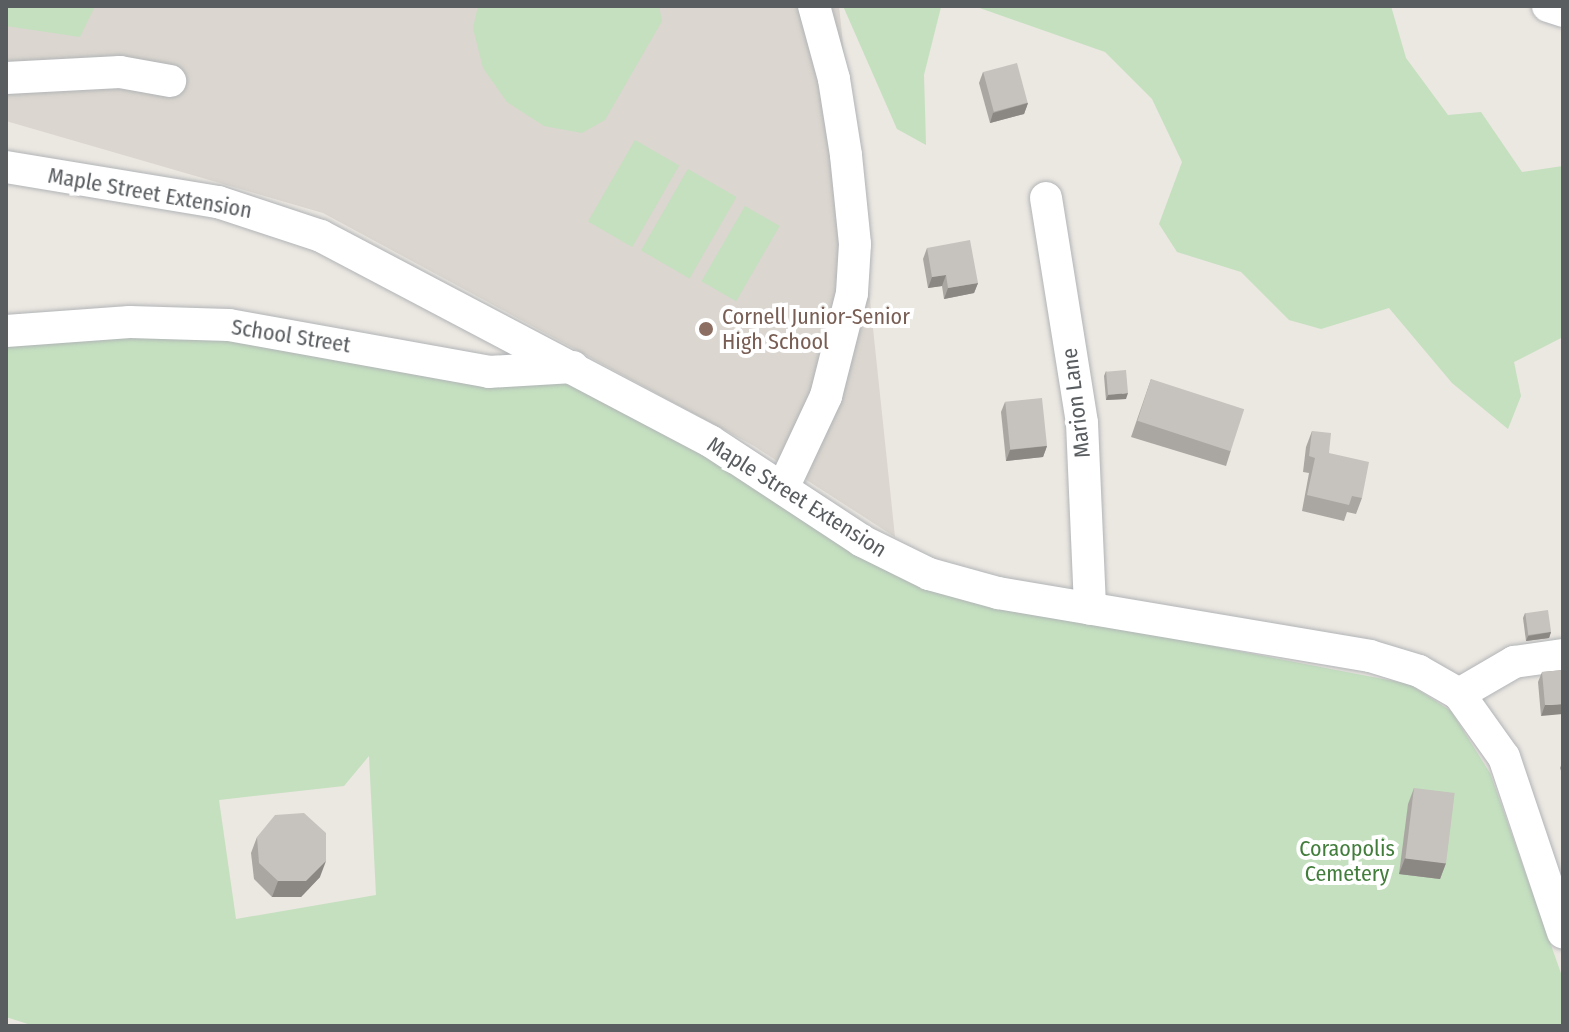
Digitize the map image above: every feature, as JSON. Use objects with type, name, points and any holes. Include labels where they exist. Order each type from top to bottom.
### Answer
[{"type":"street","points":[[783,488],[826,396],[853,281],[846,155],[834,79],[814,6]]},
{"type":"street","points":[[1548,6],[1563,11]]},
{"type":"street","points":[[6,78],[120,72],[170,81]]},
{"type":"street","name":"Maple Street Extension","points":[[6,167],[218,202],[287,221],[573,367],[710,441],[862,541],[916,569],[987,591],[1370,656],[1419,671],[1459,694],[1491,733],[1516,784],[1563,932]]},
{"type":"street","name":"Marion Lane","points":[[1046,198],[1082,423],[1090,609]]},
{"type":"street","name":"School Street","points":[[6,331],[130,322],[229,325],[489,372],[573,367]]},
{"type":"street","points":[[1459,694],[1514,662],[1563,655]]},
{"type":"shaded area","name":"Cornell Junior-Senior High School","points":[[6,6],[839,6],[895,537],[754,446],[323,213],[6,121]]},
{"type":"green space","points":[[6,6],[95,6],[80,37],[6,26]]},
{"type":"green space","points":[[478,6],[659,6],[662,21],[605,120],[582,133],[544,126],[507,102],[483,68],[473,28]]},
{"type":"green space","points":[[843,6],[971,6],[941,7],[924,75],[926,145],[897,129]]},
{"type":"green space","points":[[974,6],[1391,6],[1406,58],[1448,115],[1481,112],[1522,172],[1563,166],[1563,337],[1514,362],[1521,396],[1508,429],[1452,383],[1389,308],[1321,329],[1289,320],[1241,272],[1177,252],[1159,224],[1182,162],[1152,99],[1105,52]]},
{"type":"green space","points":[[635,140],[679,166],[632,247],[588,221]]},
{"type":"green space","points":[[688,169],[736,197],[689,278],[641,250]]},
{"type":"green space","points":[[745,206],[780,226],[736,301],[702,281]]},
{"type":"green space","name":"Coraopolis Cemetery","points":[[73,325],[573,367],[862,541],[1217,647],[1409,684],[1451,711],[1490,773],[1563,979],[1563,1026],[34,1026],[6,1017],[6,331]],"holes":[[[369,756],[376,895],[236,919],[219,800],[344,786]]]},
{"type":"building","points":[[1017,63],[1028,103],[994,112],[983,72]]},
{"type":"building","points":[[970,240],[978,283],[948,288],[946,275],[932,277],[927,248]]},
{"type":"building","points":[[1126,370],[1128,393],[1108,395],[1106,372]]},
{"type":"building","points":[[1151,379],[1244,409],[1231,451],[1137,421]]},
{"type":"building","points":[[1042,398],[1047,446],[1010,450],[1005,402]]},
{"type":"building","points":[[1312,431],[1331,433],[1329,453],[1369,462],[1362,498],[1352,496],[1349,505],[1307,495],[1315,458],[1309,456]]},
{"type":"building","points":[[1548,610],[1551,632],[1528,635],[1525,613]]},
{"type":"building","points":[[1563,670],[1563,704],[1545,705],[1542,672]]},
{"type":"building","points":[[1414,788],[1455,793],[1446,863],[1405,858]]},
{"type":"building","points":[[304,813],[326,833],[326,861],[306,881],[278,881],[259,863],[257,837],[275,815]]},
{"type":"place","name":"Cornell Junior-Senior High School","points":[[706,329]]}]
